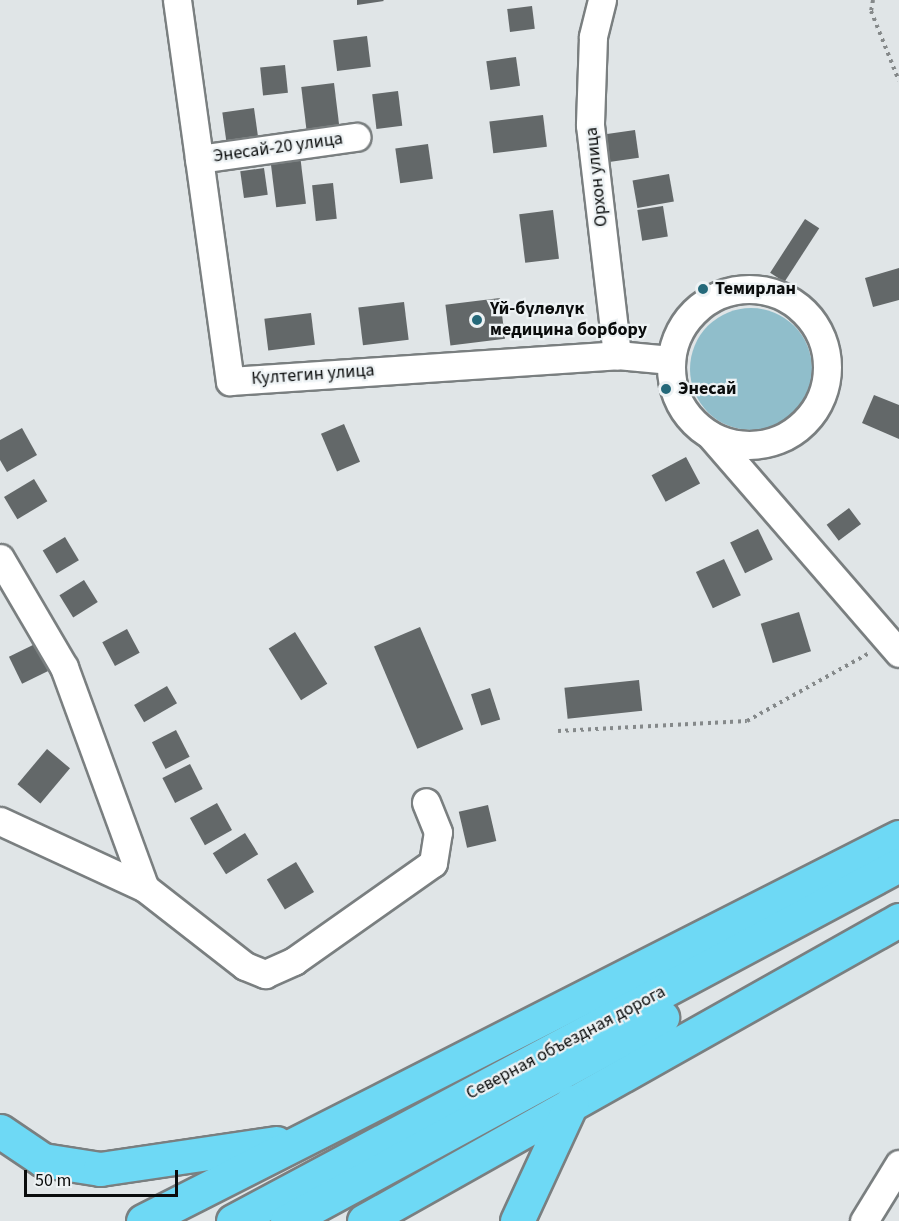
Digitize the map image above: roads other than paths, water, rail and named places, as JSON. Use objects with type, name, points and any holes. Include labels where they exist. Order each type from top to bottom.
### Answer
[{"type":"highway","points":[[143,1221],[899,837]]},
{"type":"highway","name":"Северная объездная дорога","points":[[233,1221],[899,865]]},
{"type":"highway","name":"Северная объездная дорога","points":[[287,1221],[899,889]]},
{"type":"highway","points":[[364,1221],[899,920]]},
{"type":"highway","points":[[517,1221],[572,1102]]},
{"type":"highway","points":[[0,1131],[43,1160],[100,1169],[308,1138]]},
{"type":"street","name":"Култегин улица","points":[[177,0],[230,381],[617,355],[671,360]]},
{"type":"street","name":"Орхон улица","points":[[602,0],[593,37],[590,125],[617,355]]},
{"type":"street","name":"Энесай-20 улица","points":[[199,159],[356,138]]},
{"type":"street","points":[[710,435],[739,444],[761,445],[800,427],[822,398],[826,382],[827,355],[821,334],[805,312],[792,302],[767,291],[732,290],[701,305],[678,332],[671,360],[675,394],[689,418],[710,435],[895,647]]},
{"type":"street","points":[[0,558],[64,667],[144,888]]},
{"type":"street","points":[[0,821],[144,888],[245,966],[265,974],[294,961],[433,863],[438,832],[426,802]]},
{"type":"street","points":[[864,1221],[899,1164]]},
{"type":"place","name":"Темирлан","points":[[703,289]]},
{"type":"place","name":"Үй-бүлөлүк медицина борбору","points":[[477,320]]},
{"type":"place","name":"Энесай","points":[[666,389]]}]
